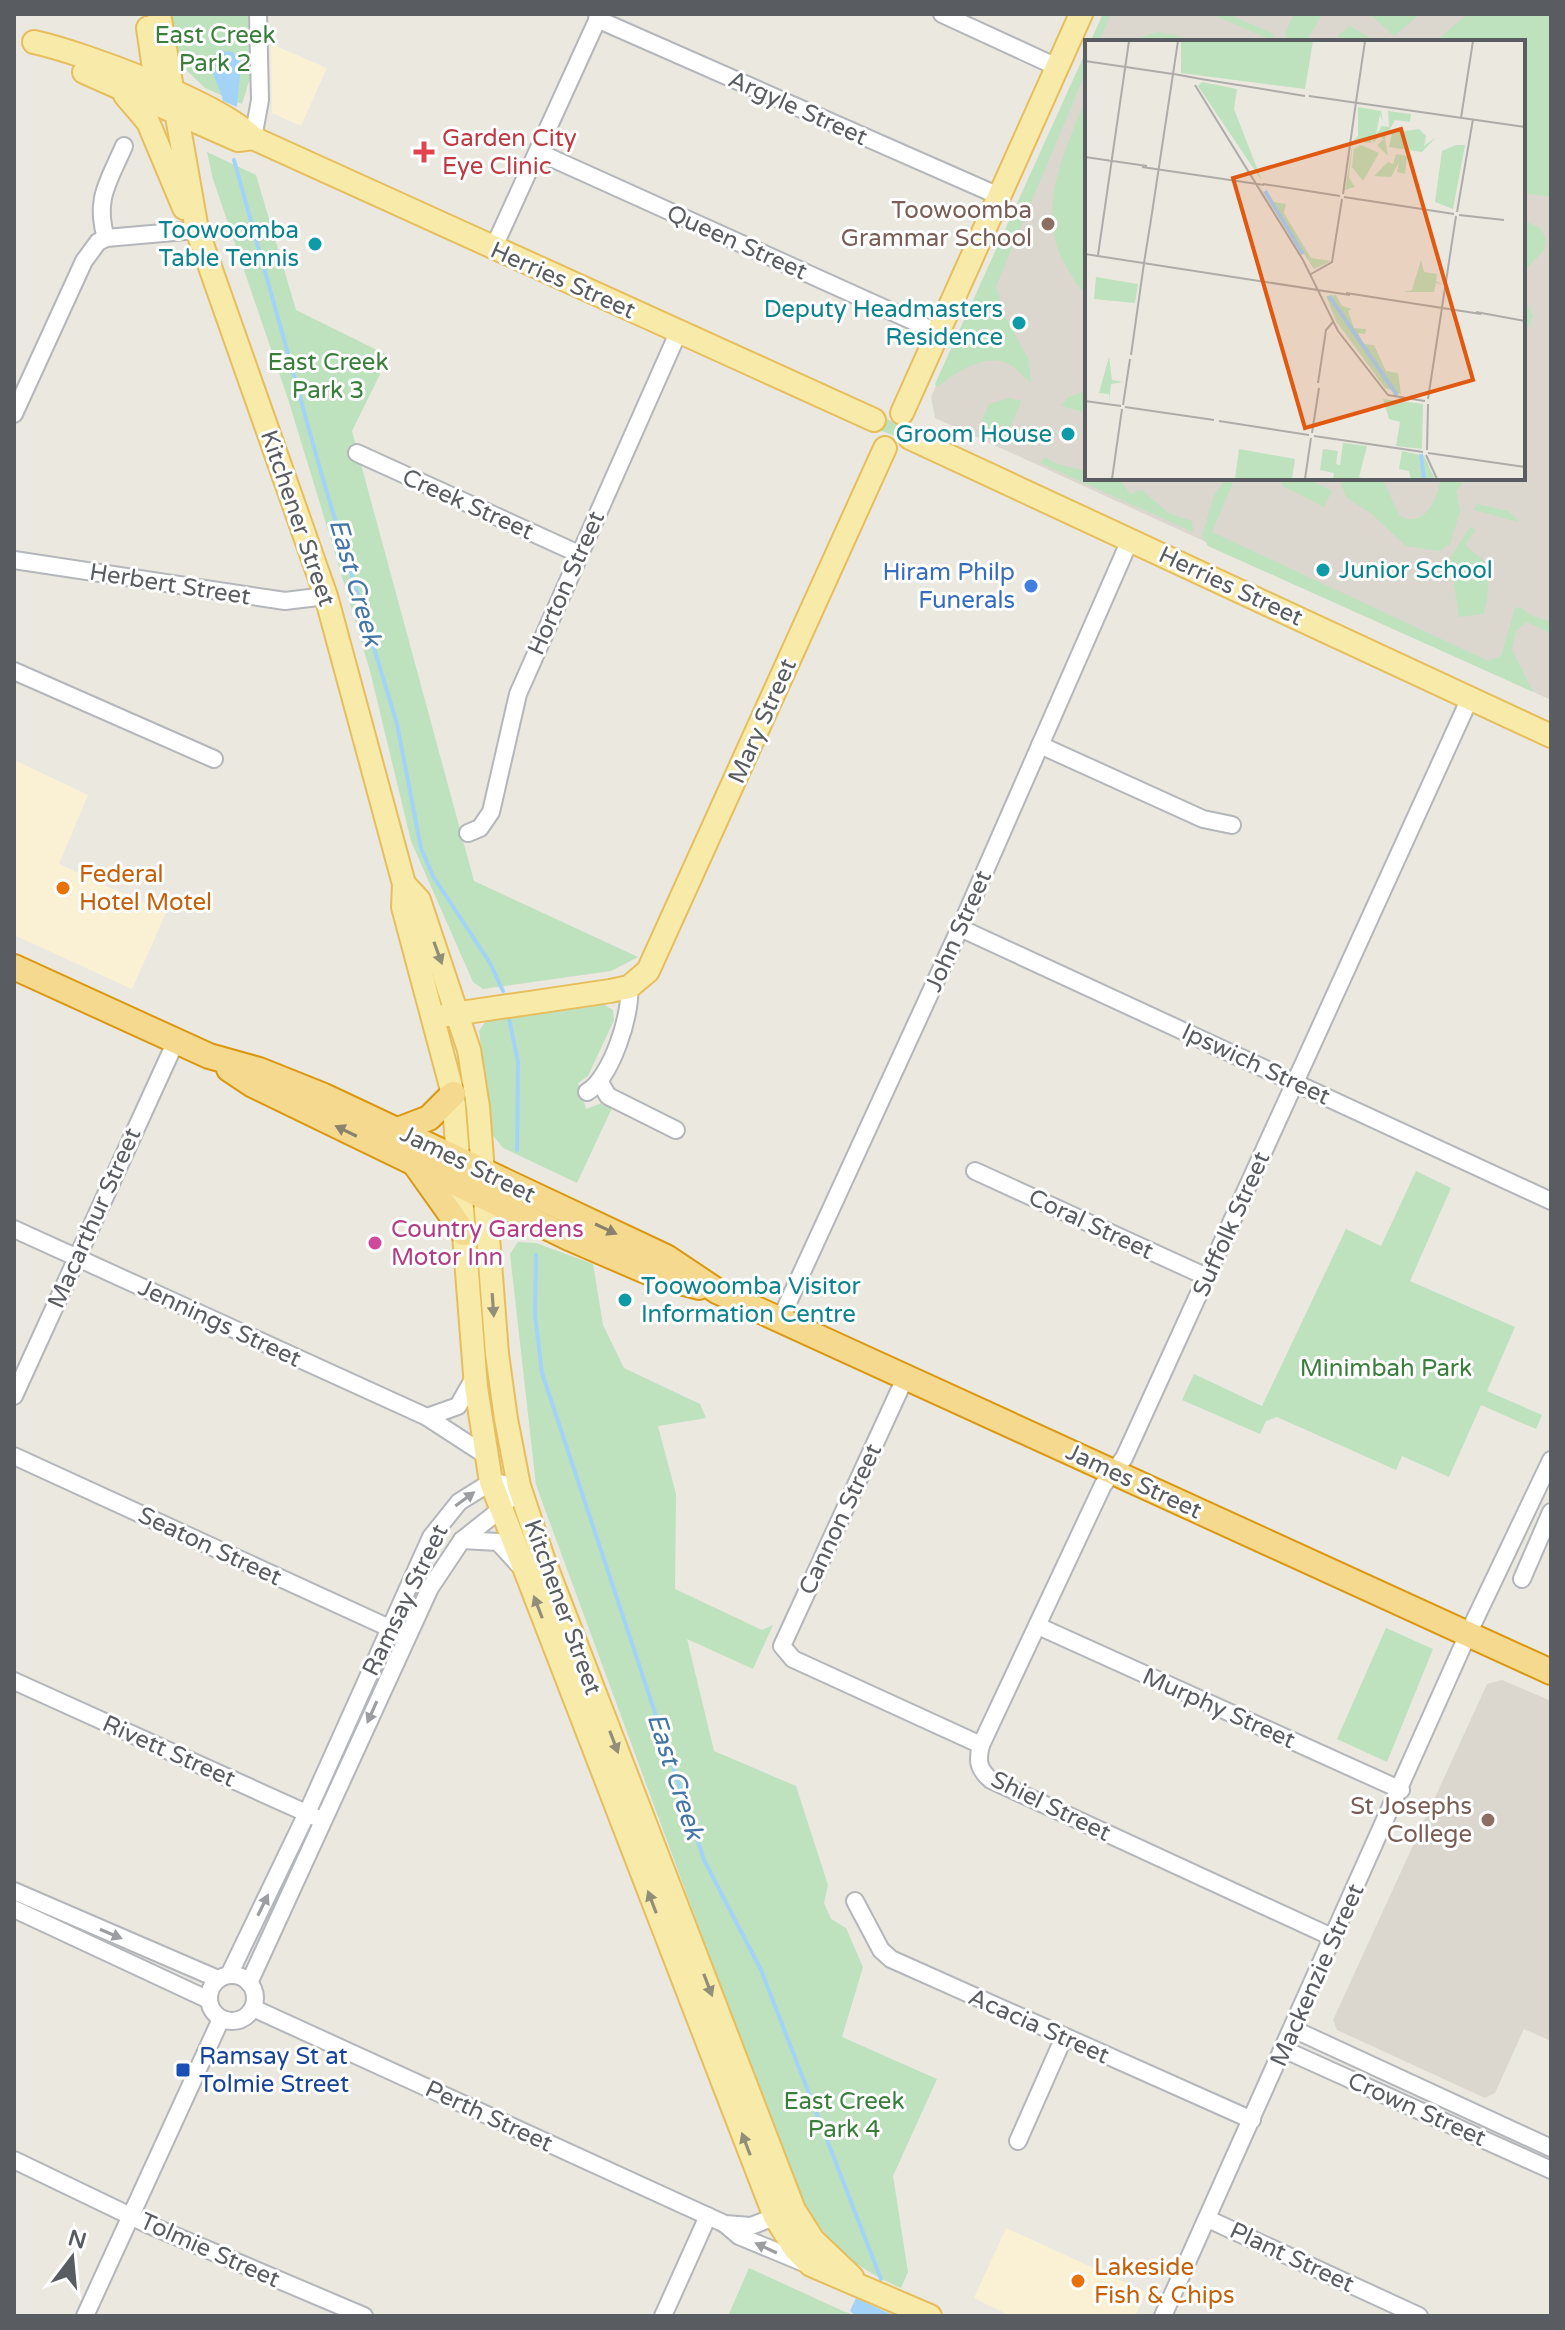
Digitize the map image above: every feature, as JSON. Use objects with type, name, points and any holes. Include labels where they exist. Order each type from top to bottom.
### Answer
[{"type":"highway","name":"James Street","points":[[14,967],[209,1056],[259,1070],[398,1130],[666,1257],[717,1291],[1551,1672]]},
{"type":"highway","name":"James Street","points":[[209,1056],[253,1085],[487,1200],[657,1276],[717,1291]]},
{"type":"highway","points":[[398,1130],[429,1118],[453,1094]]},
{"type":"highway","points":[[416,1165],[464,1233]]},
{"type":"main road","name":"Kitchener Street","points":[[146,14],[197,230],[326,596],[404,884],[403,907],[453,1094],[475,1375],[491,1482],[524,1572],[584,1695]]},
{"type":"main road","name":"Kitchener Street","points":[[159,14],[179,200]]},
{"type":"main road","points":[[902,413],[1081,14]]},
{"type":"main road","name":"Herries Street","points":[[24,37],[66,49],[166,100]]},
{"type":"main road","name":"Herries Street","points":[[24,37],[70,65],[109,82],[239,124],[253,138],[874,420]]},
{"type":"main road","points":[[109,82],[135,105],[148,122],[179,200],[197,230]]},
{"type":"main road","points":[[887,410],[902,413],[910,421],[910,438],[897,449],[885,448],[873,434],[874,420],[887,410]]},
{"type":"main road","name":"Herries Street","points":[[910,438],[1551,736]]},
{"type":"main road","name":"Mary Street","points":[[629,987],[648,971],[659,949],[885,448]]},
{"type":"main road","name":"Kitchener Street","points":[[404,884],[419,900],[459,1012],[473,1067],[485,1172],[497,1354],[519,1486],[584,1695],[795,2249],[811,2265]]},
{"type":"main road","points":[[435,1019],[459,1012],[629,987]]},
{"type":"main road","name":"Kitchener Street","points":[[784,2214],[862,2286]]},
{"type":"main road","name":"Perth Street","points":[[811,2265],[844,2282],[862,2286],[930,2316]]},
{"type":"street","points":[[253,138],[260,100],[258,14]]},
{"type":"street","points":[[942,14],[1057,67]]},
{"type":"street","points":[[493,249],[599,17]]},
{"type":"street","name":"Argyle Street","points":[[599,17],[999,196]]},
{"type":"street","points":[[106,238],[99,210],[101,198],[124,146]]},
{"type":"street","name":"Queen Street","points":[[538,152],[937,332]]},
{"type":"street","points":[[14,414],[84,261],[98,242],[106,238],[197,230]]},
{"type":"street","name":"Horton Street","points":[[468,833],[480,828],[491,812],[518,694],[678,333]]},
{"type":"street","name":"Creek Street","points":[[357,453],[579,554]]},
{"type":"street","name":"John Street","points":[[780,1320],[960,928],[1130,540]]},
{"type":"street","name":"Herbert Street","points":[[14,560],[285,601],[326,596]]},
{"type":"street","points":[[14,671],[214,759]]},
{"type":"street","name":"Suffolk Street","points":[[981,1745],[1103,1485],[1124,1458],[1470,698]]},
{"type":"street","points":[[1040,745],[1203,819],[1232,825]]},
{"type":"street","name":"Ipswich Street","points":[[960,928],[1551,1201]]},
{"type":"street","points":[[629,987],[631,1005],[594,1088],[676,1130]]},
{"type":"street","name":"Macarthur Street","points":[[14,1396],[176,1041]]},
{"type":"street","name":"Coral Street","points":[[975,1171],[1207,1277]]},
{"type":"street","name":"Jennings Street","points":[[14,1229],[427,1417],[487,1456]]},
{"type":"street","points":[[427,1417],[458,1406],[475,1375]]},
{"type":"street","name":"Cannon Street","points":[[793,1659],[782,1646],[906,1376]]},
{"type":"street","name":"Seaton Street","points":[[14,1456],[407,1635]]},
{"type":"street","name":"Mackenzie Street","points":[[1163,2316],[1401,1790],[1468,1634],[1551,1460]]},
{"type":"street","points":[[491,1482],[519,1486]]},
{"type":"street","name":"Ramsay Street","points":[[223,1977],[307,1813],[431,1537],[459,1502],[491,1482]]},
{"type":"street","name":"Ramsay Street","points":[[249,1983],[430,1588],[462,1540],[501,1509],[519,1486]]},
{"type":"street","points":[[1522,1579],[1551,1512]]},
{"type":"street","points":[[462,1540],[498,1542],[524,1572]]},
{"type":"street","name":"Murphy Street","points":[[1038,1626],[1401,1790]]},
{"type":"street","name":"Shiel Street","points":[[793,1659],[981,1745],[977,1760],[982,1772],[991,1780],[1334,1938]]},
{"type":"street","name":"Rivett Street","points":[[14,1681],[324,1821]]},
{"type":"street","points":[[14,1891],[63,1922],[209,2000]]},
{"type":"street","name":"Acacia Street","points":[[855,1901],[881,1950],[891,1959],[1252,2120]]},
{"type":"street","points":[[14,1909],[63,1922],[223,1977],[240,1977],[249,1983],[255,1998],[253,2008],[237,2021],[221,2019],[211,2009],[211,1988],[223,1977]]},
{"type":"street","name":"Perth Street","points":[[253,2008],[708,2216],[725,2224],[739,2236],[811,2265]]},
{"type":"street","points":[[85,2316],[221,2019]]},
{"type":"street","name":"Crown Street","points":[[1293,2029],[1551,2148]]},
{"type":"street","points":[[1018,2141],[1064,2037]]},
{"type":"street","name":"Crown Street","points":[[1283,2049],[1551,2170]]},
{"type":"street","name":"Tolmie Street","points":[[14,2160],[131,2216],[364,2316]]},
{"type":"street","name":"Perth Street","points":[[725,2224],[751,2226],[784,2214]]},
{"type":"street","points":[[663,2316],[708,2216]]},
{"type":"street","name":"Plant Street","points":[[1208,2219],[1419,2316]]},
{"type":"shaded area","name":"Toowoomba Grammar School","points":[[1103,14],[1551,14],[1551,700],[935,418],[931,397],[1085,54],[1085,480],[1525,480],[1525,40],[1092,40]]},
{"type":"shaded area","points":[[271,44],[327,68],[301,126],[272,113]]},
{"type":"shaded area","name":"Federal Hotel Motel","points":[[14,760],[88,795],[59,864],[166,913],[132,989],[14,935]]},
{"type":"shaded area","name":"St Josephs College","points":[[1502,1680],[1551,1701],[1551,2041],[1524,2029],[1495,2093],[1485,2098],[1337,2030],[1333,2020],[1487,1684]]},
{"type":"shaded area","points":[[1006,2228],[1146,2292],[1135,2316],[1011,2316],[974,2298]]},
{"type":"green space","name":"East Creek Park 2","points":[[165,14],[248,14],[251,75],[242,104],[205,88],[175,59]]},
{"type":"green space","points":[[1103,14],[1111,14],[1100,40],[1091,40]]},
{"type":"green space","points":[[1211,14],[1228,14],[1274,34],[1271,40]]},
{"type":"green space","points":[[1294,14],[1322,14],[1307,40],[1287,40],[1285,33]]},
{"type":"green space","points":[[1370,14],[1420,14],[1394,36]]},
{"type":"green space","points":[[1467,14],[1551,14],[1551,197],[1525,193],[1525,40],[1437,40]]},
{"type":"green space","points":[[1350,26],[1374,40],[1339,40],[1338,35]]},
{"type":"green space","points":[[1158,32],[1197,40],[1133,40]]},
{"type":"green space","points":[[1085,53],[1085,74],[996,286],[1004,314],[1029,360],[1031,382],[1012,366],[992,361],[972,365],[937,387],[935,384]]},
{"type":"green space","points":[[1085,102],[1085,292],[1068,270],[1058,249],[1053,227],[1056,183],[1069,139]]},
{"type":"green space","name":"East Creek Park 3","points":[[207,152],[256,175],[296,310],[389,356],[352,431],[474,881],[638,957],[611,971],[483,989],[473,982],[411,841],[370,671],[288,399],[213,179]]},
{"type":"green space","points":[[1525,221],[1540,228],[1546,239],[1544,250],[1525,270]]},
{"type":"green space","points":[[1525,300],[1533,316],[1525,334]]},
{"type":"green space","points":[[1085,392],[1085,412],[1061,406],[1068,397]]},
{"type":"green space","points":[[1009,398],[1021,401],[1002,444],[986,438],[982,420],[989,404]]},
{"type":"green space","points":[[887,419],[903,427],[901,438],[882,431],[880,426]]},
{"type":"green space","points":[[1045,457],[1057,464],[1085,471],[1085,480],[1120,480],[1130,494],[1142,490],[1168,513],[1192,521],[1193,532],[1040,463]]},
{"type":"green space","points":[[1225,480],[1233,483],[1212,532],[1488,661],[1501,656],[1515,608],[1521,607],[1530,615],[1551,622],[1550,633],[1527,622],[1516,631],[1512,649],[1533,692],[1208,546],[1202,536],[1214,495]]},
{"type":"green space","points":[[1284,480],[1311,480],[1332,491],[1324,507],[1281,485]]},
{"type":"green space","points":[[1340,480],[1383,480],[1399,515],[1416,519],[1429,510],[1440,480],[1465,480],[1456,491],[1460,511],[1450,544],[1439,551],[1406,546],[1372,514],[1346,497]]},
{"type":"green space","points":[[1477,504],[1508,511],[1519,522],[1474,510]]},
{"type":"green space","points":[[1470,527],[1475,530],[1465,545],[1489,565],[1487,601],[1483,614],[1459,617],[1450,558]]},
{"type":"green space","points":[[598,1001],[613,1010],[614,1020],[588,1076],[578,1083],[586,1109],[602,1103],[612,1108],[577,1183],[503,1148],[492,1134],[479,1031],[488,1018]]},
{"type":"green space","name":"Minimbah Park","points":[[1416,1171],[1451,1188],[1410,1281],[1515,1327],[1487,1391],[1542,1415],[1536,1429],[1481,1405],[1449,1477],[1402,1456],[1396,1470],[1277,1417],[1266,1421],[1260,1434],[1182,1400],[1194,1374],[1262,1406],[1346,1229],[1381,1246]]},
{"type":"green space","name":"East Creek Park 4","points":[[518,1242],[536,1243],[593,1264],[603,1325],[624,1368],[700,1404],[706,1418],[658,1426],[676,1494],[675,1589],[762,1630],[773,1625],[753,1669],[687,1639],[714,1751],[796,1786],[828,1885],[824,1903],[831,1919],[846,1928],[863,1967],[842,2037],[937,2079],[893,2176],[908,2272],[901,2288],[863,2268],[835,2245],[813,2217],[792,2180],[536,1485],[510,1254]]},
{"type":"green space","points":[[1386,1628],[1433,1649],[1387,1762],[1337,1739]]},
{"type":"green space","points":[[749,2268],[843,2311],[856,2316],[728,2316]]},
{"type":"water","points":[[219,50],[233,52],[241,62],[237,107],[223,101],[212,69],[214,56]]},
{"type":"water","points":[[856,2298],[893,2316],[856,2316],[850,2311]]},
{"type":"waterway","name":"East Creek","points":[[234,160],[322,476],[397,724],[421,848],[433,876],[490,963],[503,991]]},
{"type":"waterway","name":"East Creek","points":[[509,1019],[518,1062],[517,1150]]},
{"type":"waterway","name":"East Creek","points":[[536,1255],[535,1315],[542,1373],[704,1860],[761,1970],[881,2279]]},
{"type":"place","name":"Garden City Eye Clinic","points":[[424,152]]},
{"type":"place","name":"Toowoomba Grammar School","points":[[1048,224]]},
{"type":"place","name":"Toowoomba Table Tennis","points":[[315,244]]},
{"type":"place","name":"Deputy Headmasters Residence","points":[[1019,323]]},
{"type":"place","name":"Groom House","points":[[1068,434]]},
{"type":"place","name":"Junior School","points":[[1323,570]]},
{"type":"place","name":"Hiram Philp Funerals","points":[[1031,586]]},
{"type":"place","name":"Federal Hotel Motel","points":[[63,888]]},
{"type":"place","name":"Country Gardens Motor Inn","points":[[375,1243]]},
{"type":"place","name":"Toowoomba Visitor Information Centre","points":[[625,1300]]},
{"type":"place","name":"St Josephs College","points":[[1488,1820]]},
{"type":"place","name":"Ramsay St at Tolmie Street","points":[[183,2070]]},
{"type":"place","name":"Lakeside Fish & Chips","points":[[1078,2281]]}]
